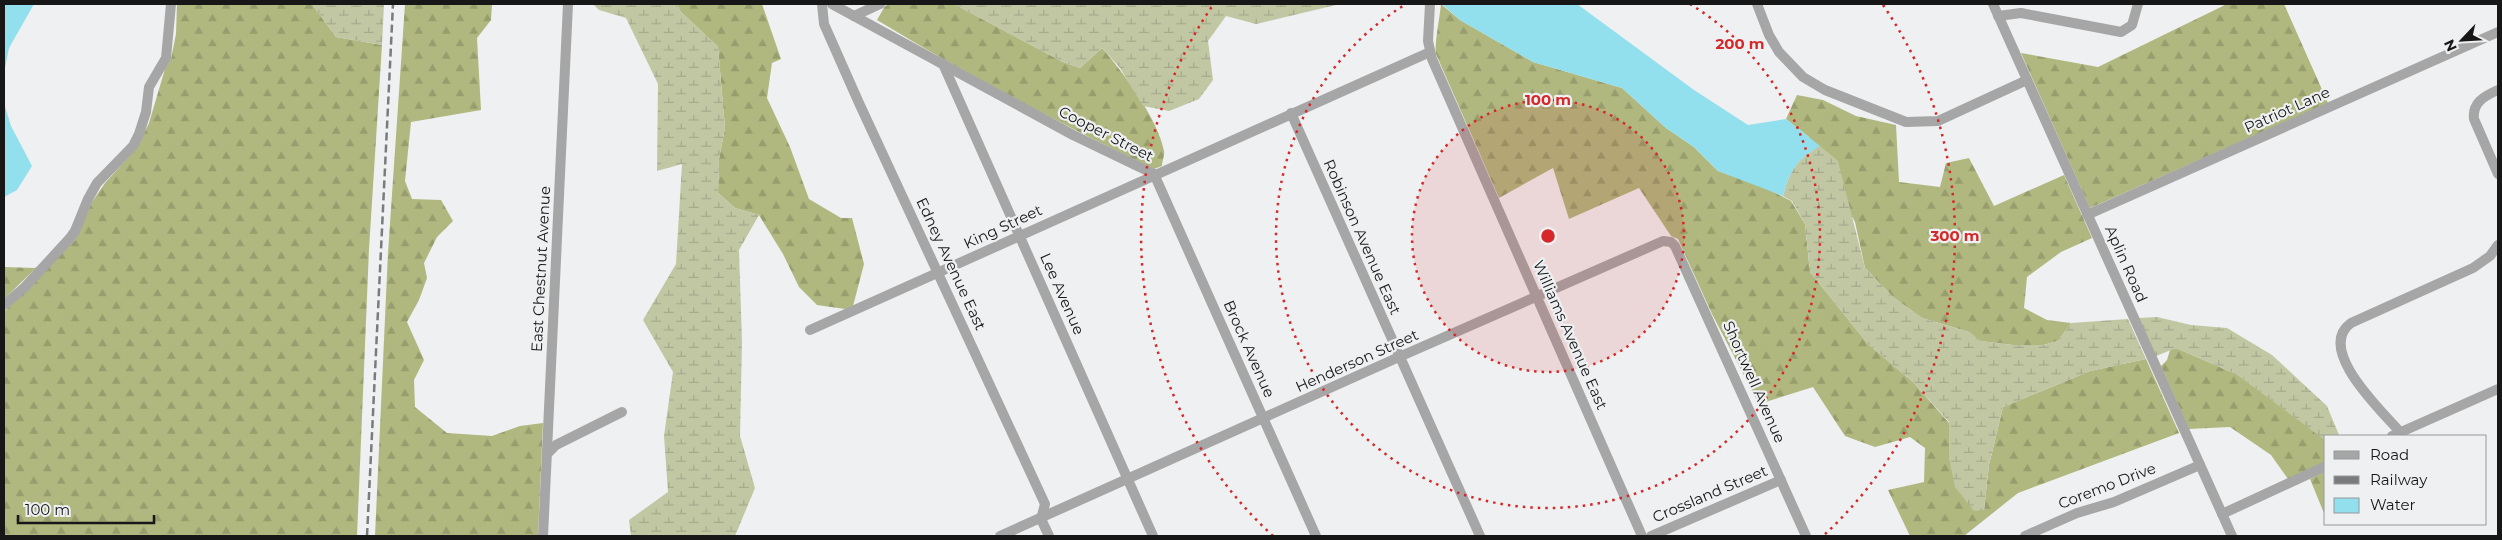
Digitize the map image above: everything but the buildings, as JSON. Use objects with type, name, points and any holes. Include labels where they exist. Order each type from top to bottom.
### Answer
[{"type":"street","points":[[4,305],[25,287],[70,238],[88,199],[98,183],[133,146],[144,122],[149,87],[166,58],[172,4]]},
{"type":"street","name":"East Chestnut Avenue","points":[[543,536],[568,4]]},
{"type":"street","name":"Edney Avenue East","points":[[822,4],[824,24],[1045,504],[1041,519],[1049,536]]},
{"type":"street","name":"Cooper Street","points":[[832,4],[1073,135],[1154,174],[1430,52]]},
{"type":"street","points":[[854,16],[880,4]]},
{"type":"street","name":"Williams Avenue East","points":[[1430,4],[1428,41],[1430,52],[1642,536]]},
{"type":"street","points":[[1757,4],[1778,52],[1803,77],[1825,90],[1906,122],[1938,121],[2027,80]]},
{"type":"street","name":"Aplin Road","points":[[1992,4],[2232,536]]},
{"type":"street","points":[[1998,16],[2021,13],[2121,32],[2132,25],[2138,4]]},
{"type":"street","name":"Patriot Lane","points":[[2087,215],[2498,32]]},
{"type":"street","name":"Lee Avenue","points":[[943,64],[1153,536]]},
{"type":"street","points":[[2498,90],[2479,101],[2473,113],[2474,120],[2498,174]]},
{"type":"street","name":"Robinson Avenue East","points":[[1290,113],[1480,536]]},
{"type":"street","name":"King Street","points":[[810,330],[1019,237],[1154,174]]},
{"type":"street","name":"Brock Avenue","points":[[1154,174],[1316,536]]},
{"type":"street","name":"Henderson Street","points":[[1000,536],[1658,242],[1671,242]]},
{"type":"street","name":"Shortwell Avenue","points":[[1671,242],[1675,246],[1693,284],[1806,536]]},
{"type":"street","points":[[2498,245],[2490,256],[2474,268],[2351,323],[2342,332],[2340,348],[2351,373],[2396,434],[2498,389]]},
{"type":"street","points":[[547,454],[556,445],[622,412]]},
{"type":"street","name":"Coremo Drive","points":[[2025,536],[2077,513],[2114,502],[2200,465]]},
{"type":"street","points":[[2222,514],[2324,467]]},
{"type":"street","name":"Crossland Street","points":[[1650,536],[1781,480]]},
{"type":"green space","points":[[177,4],[312,4],[336,37],[382,45],[369,249],[357,536],[4,536],[4,312],[75,240],[92,202],[105,183],[137,148],[149,123],[165,69],[171,59],[176,34]]},
{"type":"green space","points":[[312,4],[384,4],[382,45],[336,37]]},
{"type":"green space","points":[[405,4],[492,4],[491,20],[477,38],[481,110],[411,122],[405,181],[412,199],[441,200],[453,221],[437,237],[424,263],[427,278],[419,300],[407,322],[424,360],[414,380],[415,407],[447,433],[492,436],[520,426],[543,423],[538,535],[375,536],[388,253]]},
{"type":"green space","points":[[593,4],[677,4],[680,11],[718,47],[725,128],[719,159],[718,193],[735,208],[759,215],[739,250],[742,342],[740,436],[755,488],[735,536],[631,536],[629,520],[668,492],[664,436],[673,372],[643,320],[676,264],[682,164],[657,171],[658,84],[626,18],[599,10]]},
{"type":"green space","points":[[677,4],[762,4],[781,59],[772,63],[767,98],[790,147],[809,199],[841,218],[852,218],[864,264],[853,306],[845,309],[817,305],[799,287],[783,254],[759,215],[735,208],[718,193],[719,159],[725,128],[718,47],[680,11]]},
{"type":"green space","points":[[891,4],[954,4],[1063,62],[1080,68],[1102,48],[1139,96],[1155,125],[1164,151],[1162,166],[1154,169],[1083,134],[1013,98],[877,20],[885,6]]},
{"type":"green space","points":[[954,4],[1340,4],[1256,24],[1226,16],[1208,41],[1213,80],[1199,99],[1169,111],[1143,106],[1120,68],[1102,48],[1080,68],[1063,62]]},
{"type":"green space","points":[[1441,4],[1460,20],[1533,62],[1622,88],[1666,128],[1694,147],[1718,171],[1766,188],[1791,201],[1805,224],[1810,272],[1868,344],[1913,382],[1949,423],[1949,458],[1984,510],[1989,465],[2003,407],[2090,371],[2146,359],[2179,433],[2018,493],[1964,536],[1910,536],[1888,490],[1924,482],[1925,448],[1910,437],[1875,447],[1845,436],[1813,387],[1759,404],[1712,314],[1678,239],[1671,236],[1639,188],[1569,219],[1553,168],[1499,198],[1436,54],[1436,37]]},
{"type":"green space","points":[[2227,4],[2284,4],[2328,103],[2090,208],[2021,53],[2098,67]]},
{"type":"green space","points":[[1797,95],[1823,100],[1856,116],[1896,125],[1899,182],[1940,187],[1946,163],[1969,158],[1994,206],[2064,175],[2092,238],[2061,252],[2027,277],[2024,308],[2047,320],[2071,323],[2058,341],[2043,345],[2013,345],[1980,341],[1969,332],[1922,318],[1893,297],[1865,268],[1855,222],[1809,137],[1786,119]]},
{"type":"green space","points":[[1820,146],[1838,161],[1865,268],[1893,297],[1922,318],[1969,332],[1981,341],[2013,345],[2043,345],[2058,341],[2071,323],[2128,319],[2146,359],[2090,371],[2003,407],[1989,465],[1984,510],[1974,511],[1955,487],[1949,458],[1949,422],[1913,382],[1868,344],[1810,272],[1805,224],[1792,201],[1783,196],[1788,179],[1795,166],[1805,156]]},
{"type":"green space","points":[[38,266],[4,299],[4,267],[35,268]]},
{"type":"green space","points":[[2157,317],[2191,325],[2227,328],[2272,355],[2327,406],[2339,435],[2324,435],[2324,440],[2238,375],[2176,348],[2156,356],[2139,318]]},
{"type":"green space","points":[[2176,348],[2238,375],[2324,439],[2324,462],[2288,479],[2271,455],[2230,427],[2189,429],[2161,366],[2167,360],[2170,350]]},
{"type":"green space","points":[[2324,472],[2324,513],[2310,479]]},
{"type":"water","points":[[4,4],[34,4],[9,48],[4,73]]},
{"type":"water","points":[[1442,4],[1577,4],[1694,90],[1748,125],[1786,119],[1820,146],[1805,156],[1795,166],[1788,179],[1783,196],[1718,171],[1694,147],[1666,128],[1622,88],[1533,62],[1460,20]]},
{"type":"water","points":[[4,103],[11,126],[32,166],[17,190],[4,197]]},
{"type":"railway","points":[[367,536],[393,4]]}]
